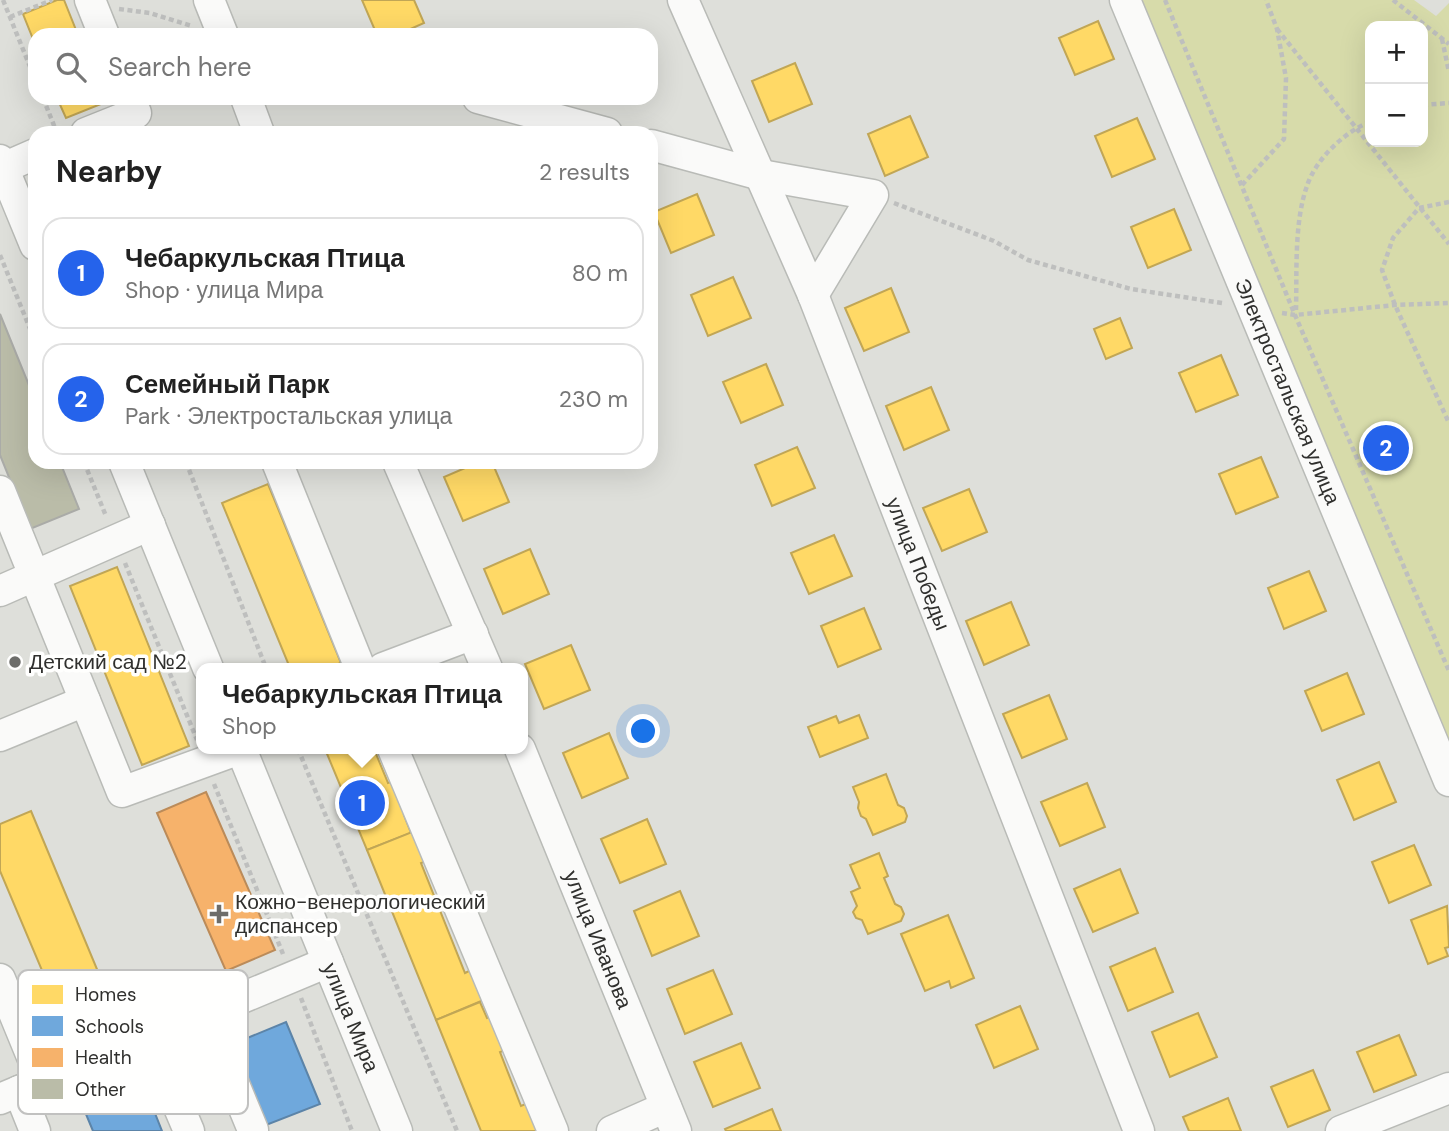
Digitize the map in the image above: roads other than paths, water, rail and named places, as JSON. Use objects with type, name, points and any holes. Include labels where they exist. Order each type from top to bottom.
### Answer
[{"type":"street","points":[[90,0],[101,28]]},
{"type":"street","points":[[209,0],[227,28]]},
{"type":"street","name":"улица Победы","points":[[683,0],[813,295],[1139,1131]]},
{"type":"street","name":"Электростальская улица","points":[[1125,0],[1449,781]]},
{"type":"street","points":[[104,126],[136,113],[133,105]]},
{"type":"street","points":[[249,105],[256,126]]},
{"type":"street","points":[[504,105],[581,126]]},
{"type":"street","points":[[658,147],[761,175],[873,195],[813,295]]},
{"type":"street","points":[[28,156],[2,164],[8,199],[28,232]]},
{"type":"street","points":[[127,469],[206,663]]},
{"type":"street","points":[[280,469],[358,663]]},
{"type":"street","points":[[401,469],[485,663]]},
{"type":"street","points":[[0,491],[122,792],[227,754]]},
{"type":"street","points":[[0,591],[149,524]]},
{"type":"street","points":[[396,663],[473,634]]},
{"type":"street","points":[[0,736],[85,701]]},
{"type":"street","name":"улица Мира","points":[[243,754],[397,1131]]},
{"type":"street","points":[[395,754],[552,1131]]},
{"type":"street","name":"улица Иванова","points":[[522,754],[671,1119]]},
{"type":"street","points":[[248,997],[328,962]]},
{"type":"street","points":[[0,979],[18,1079]]},
{"type":"street","points":[[1341,1131],[1449,1088]]},
{"type":"street","points":[[29,1114],[35,1131]]},
{"type":"street","points":[[182,1114],[189,1131]]},
{"type":"street","points":[[612,1131],[671,1119]]},
{"type":"place","name":"Семейный Парк","points":[[1386,448]]},
{"type":"place","name":"Детский сад №2","points":[[15,662]]},
{"type":"place","name":"Чебаркульская Птица","points":[[362,803]]},
{"type":"place","name":"Кожно-венерологический диспансер","points":[[219,914]]}]
